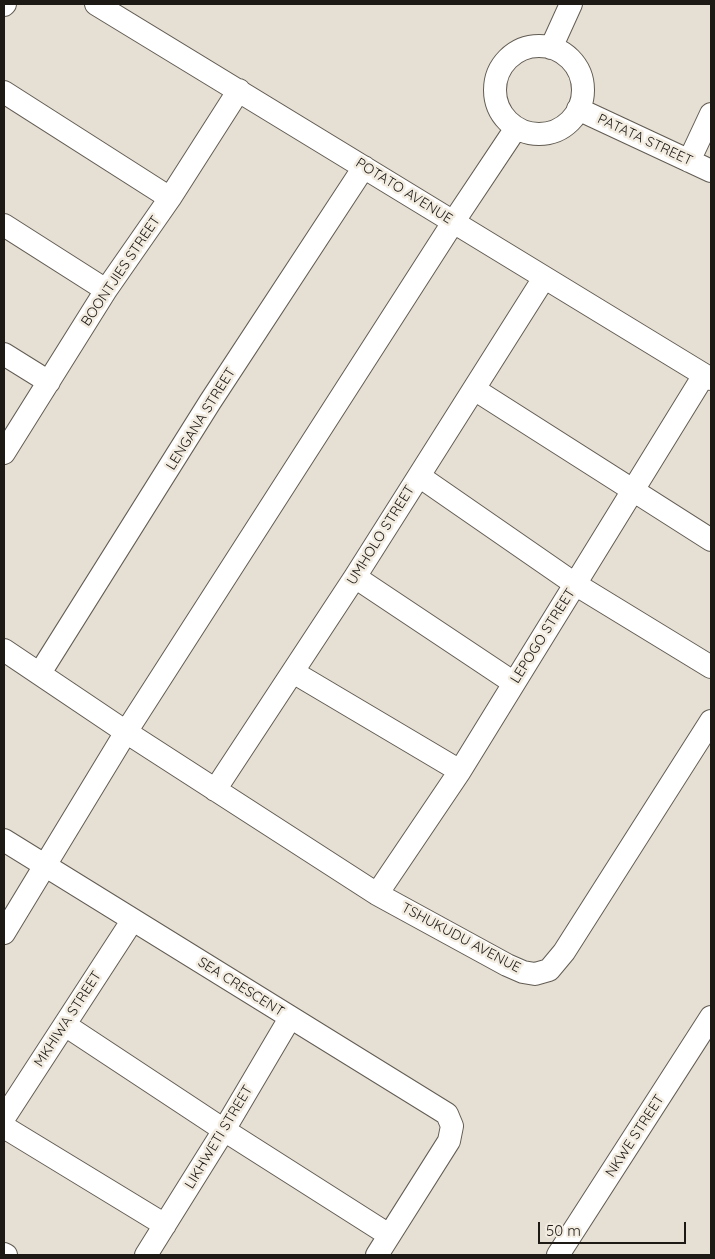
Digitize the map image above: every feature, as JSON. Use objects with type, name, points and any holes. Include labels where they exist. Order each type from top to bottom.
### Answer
[{"type":"street","name":"POTATO AVENUE","points":[[96,4],[708,377]]},
{"type":"street","points":[[551,48],[571,4]]},
{"type":"street","points":[[541,45],[551,48],[567,56],[576,67],[582,81],[582,95],[578,109],[570,121],[559,129],[545,134],[530,133],[516,128],[505,118],[497,106],[494,91],[496,76],[503,63],[514,53],[527,47],[541,45]]},
{"type":"street","name":"BOONTJIES STREET","points":[[4,454],[106,290],[170,198],[239,90]]},
{"type":"street","points":[[4,92],[170,198]]},
{"type":"street","name":"PATATA STREET","points":[[578,109],[711,171]]},
{"type":"street","points":[[689,161],[711,114]]},
{"type":"street","points":[[4,933],[126,732],[454,221],[516,128]]},
{"type":"street","name":"LENGANA STREET","points":[[40,673],[210,402],[364,166]]},
{"type":"street","points":[[4,225],[106,290]]},
{"type":"street","name":"UMHOLO STREET","points":[[214,790],[355,577],[544,278]]},
{"type":"street","points":[[4,354],[49,382]]},
{"type":"street","name":"LEPOGO STREET","points":[[378,894],[460,771],[632,492],[708,377]]},
{"type":"street","points":[[474,389],[632,492],[711,540]]},
{"type":"street","points":[[419,476],[575,584],[711,667]]},
{"type":"street","points":[[355,577],[514,683]]},
{"type":"street","name":"TSHUKUDU AVENUE","points":[[4,650],[214,790],[378,894],[507,965],[523,972],[535,974],[550,970],[564,952],[711,721]]},
{"type":"street","points":[[293,672],[460,771]]},
{"type":"street","name":"SEA CRESCENT","points":[[4,840],[132,921],[447,1114],[452,1126],[449,1141],[389,1236]]},
{"type":"street","name":"MKHIWA STREET","points":[[4,1118],[132,921]]},
{"type":"street","name":"NKWE STREET","points":[[558,1255],[711,1017]]},
{"type":"street","name":"LIKHWETI STREET","points":[[146,1255],[224,1130],[290,1018]]},
{"type":"street","points":[[65,1025],[389,1236],[377,1255]]},
{"type":"street","points":[[4,1126],[165,1225]]}]
